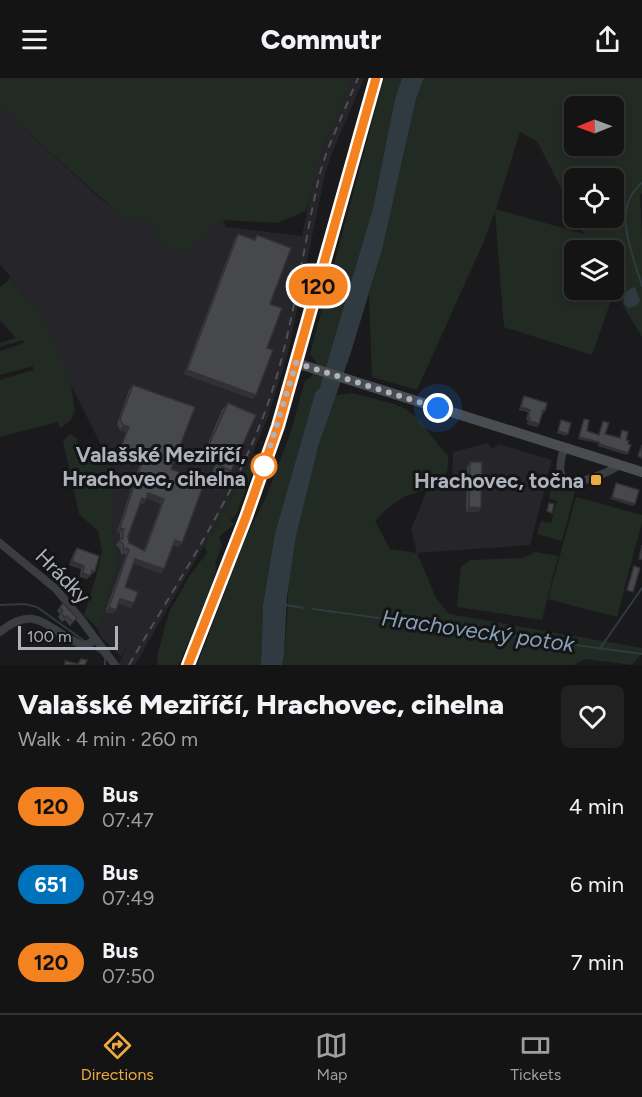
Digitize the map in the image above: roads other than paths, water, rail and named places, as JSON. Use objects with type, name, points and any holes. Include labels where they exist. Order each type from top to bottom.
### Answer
[{"type":"main road","points":[[188,665],[256,490],[296,363],[376,78]]},
{"type":"street","points":[[296,363],[642,472]]},
{"type":"street","points":[[564,448],[559,471],[564,480],[570,483],[583,482],[619,465]]},
{"type":"street","name":"Hrádky","points":[[0,543],[56,589],[79,617],[91,643],[115,665]]},
{"type":"street","name":"Hrádky","points":[[0,632],[13,621],[26,618],[36,619],[70,640],[91,643]]},
{"type":"waterway","points":[[642,183],[632,194],[627,206],[626,219],[630,246],[642,286]]},
{"type":"waterway","points":[[601,647],[642,588]]},
{"type":"waterway","points":[[0,605],[25,604],[37,607],[101,653],[105,658],[105,665]]},
{"type":"waterway","name":"Hrachovecký potok","points":[[286,605],[304,608]]},
{"type":"waterway","name":"Hrachovecký potok","points":[[313,609],[642,654]]},
{"type":"railway","points":[[129,665],[235,481],[263,417],[282,357],[320,173],[358,78]]},
{"type":"place","name":"Valašské Meziříčí, Hrachovec, cihelna","points":[[264,466]]},
{"type":"place","name":"Hrachovec, točna","points":[[596,480]]}]
